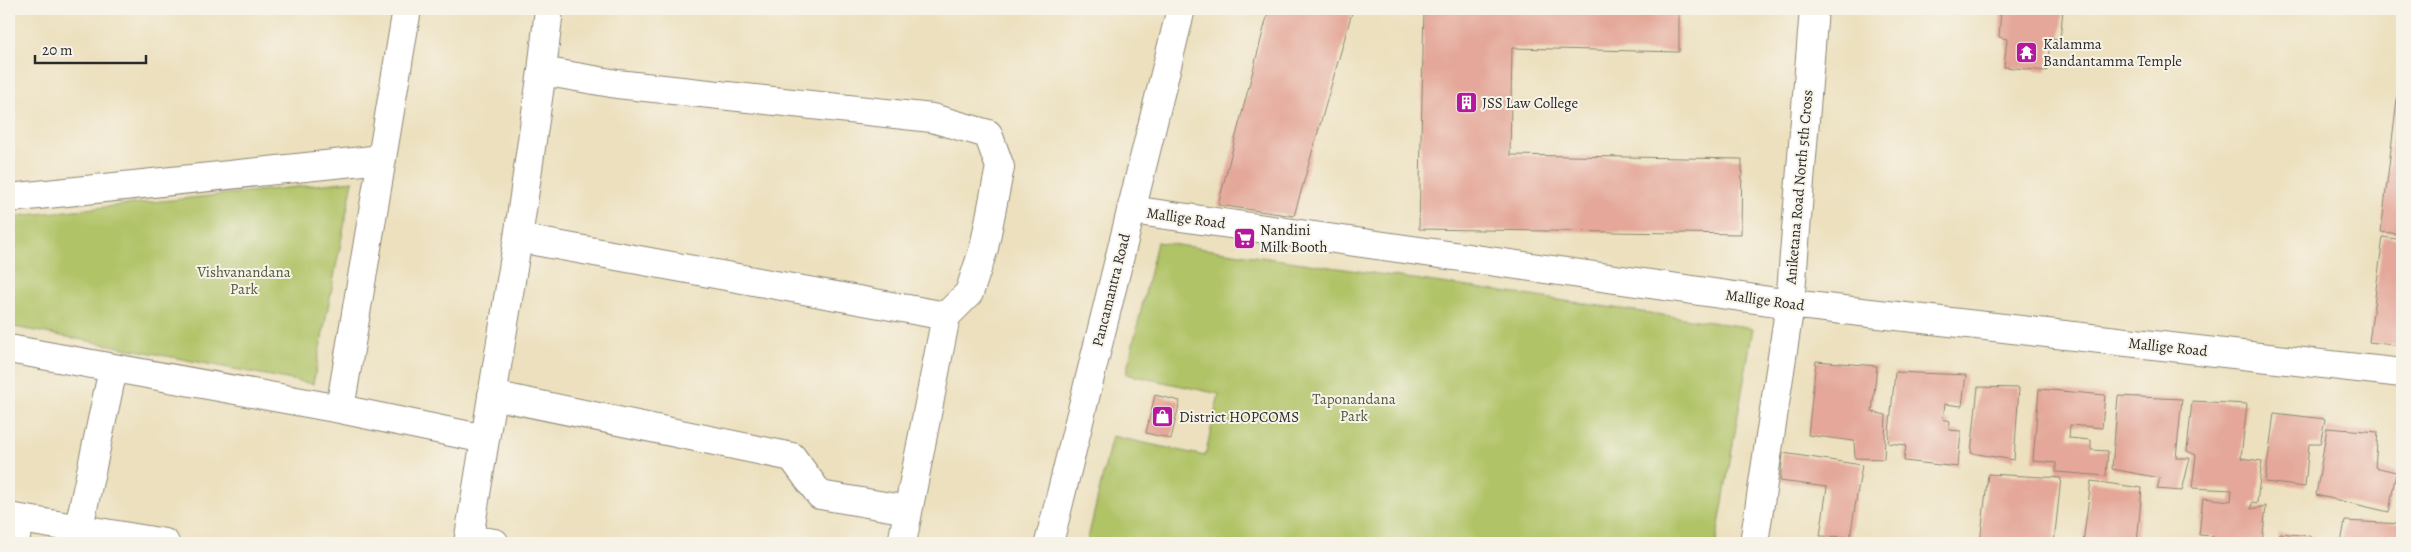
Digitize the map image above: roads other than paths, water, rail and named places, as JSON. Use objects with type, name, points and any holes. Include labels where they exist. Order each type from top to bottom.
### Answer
[{"type":"street","points":[[340,409],[407,9]]},
{"type":"street","points":[[477,542],[485,439],[518,238],[549,9]]},
{"type":"street","name":"Pancamantra Road","points":[[1049,543],[1181,9]]},
{"type":"street","name":"Aniketana Road North 5th Cross","points":[[1754,543],[1790,304],[1814,9]]},
{"type":"street","points":[[542,71],[617,84],[932,118],[988,134],[1000,167],[984,248],[969,293],[946,316],[902,543]]},
{"type":"street","points":[[9,198],[382,159]]},
{"type":"street","name":"Mallige Road","points":[[1130,210],[1790,304],[2402,373]]},
{"type":"street","points":[[518,238],[946,316]]},
{"type":"street","points":[[9,349],[340,409],[485,439]]},
{"type":"street","points":[[79,527],[113,369]]},
{"type":"street","points":[[492,395],[792,457],[801,466],[812,486],[820,495],[908,510]]},
{"type":"street","points":[[14,526],[79,527],[150,542]]},
{"type":"place","name":"Kalamma Bandantamma Temple","points":[[2027,53]]},
{"type":"place","name":"JSS Law College","points":[[1466,103]]},
{"type":"place","name":"Nandini Milk Booth","points":[[1244,239]]},
{"type":"place","name":"District HOPCOMS","points":[[1163,417]]},
{"type":"park label","name":"Vishvanandana Park","points":[[244,280]]},
{"type":"park label","name":"Taponandana Park","points":[[1354,408]]}]
